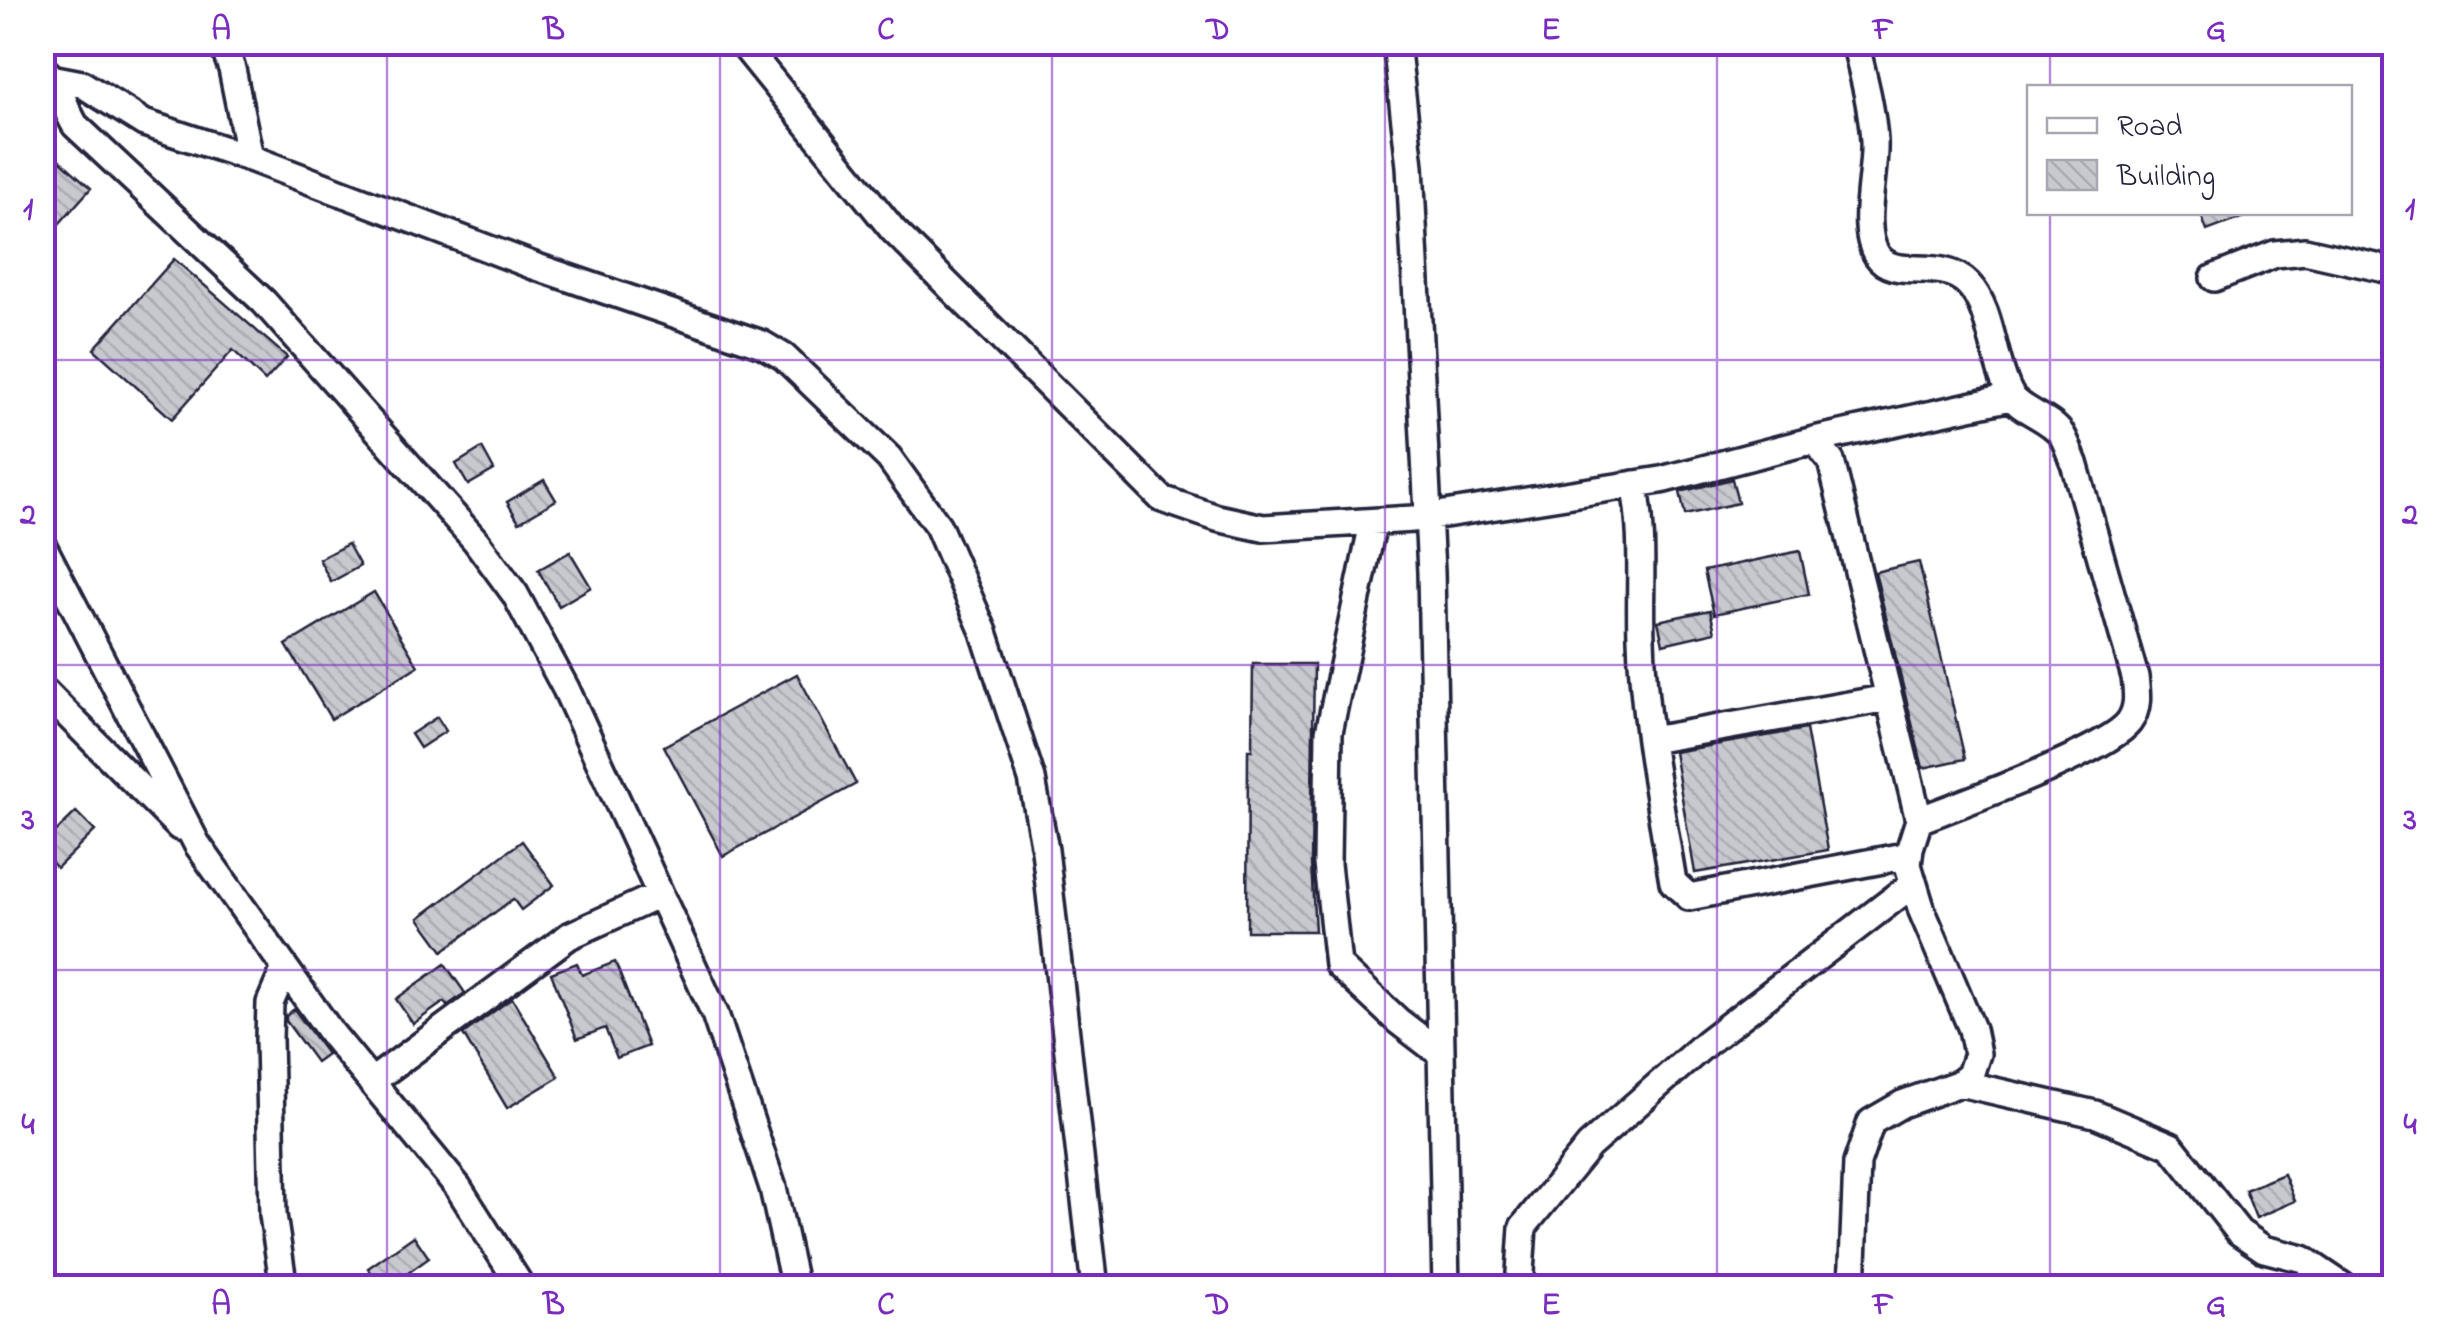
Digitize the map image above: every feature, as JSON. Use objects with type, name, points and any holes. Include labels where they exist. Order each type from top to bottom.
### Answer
[{"type":"street","points":[[222,42],[232,69],[250,158]]},
{"type":"street","points":[[741,42],[893,230],[1162,498],[1217,518],[1263,528],[1426,517],[1634,484],[2011,397]]},
{"type":"street","points":[[1396,42],[1410,166],[1430,572],[1446,1288]]},
{"type":"street","points":[[1855,42],[1867,90],[1874,144],[1870,216],[1872,244],[1878,258],[1898,269],[1945,269],[1970,285],[1980,303],[2011,397],[2062,434],[2074,463],[2136,678],[2138,702],[2130,721],[2117,734],[2034,774],[1919,820]]},
{"type":"street","points":[[49,73],[82,84],[144,124],[250,158],[534,266],[762,344],[784,356],[889,458],[938,526],[984,632],[1032,779],[1046,850],[1095,1288]]},
{"type":"street","points":[[49,73],[75,125],[264,302],[476,541],[515,594],[566,688],[716,1014],[773,1188],[796,1288]]},
{"type":"street","points":[[2214,278],[2275,254],[2305,251],[2394,272]]},
{"type":"street","points":[[1814,440],[1830,460],[1919,820],[1909,855],[1914,884],[1972,1029],[1977,1054],[1970,1075],[1960,1083],[1902,1104],[1871,1122],[1857,1163],[1852,1288]]},
{"type":"street","points":[[1634,484],[1641,518],[1641,640],[1651,740],[1674,882],[1689,897],[1909,855]]},
{"type":"street","points":[[1373,523],[1329,732],[1326,864],[1338,965],[1398,1021],[1441,1054]]},
{"type":"street","points":[[42,544],[197,844],[371,1082],[458,1187],[522,1288]]},
{"type":"street","points":[[42,689],[197,844]]},
{"type":"street","points":[[1651,740],[1888,698]]},
{"type":"street","points":[[1519,1288],[1522,1228],[1589,1146],[1706,1043],[1914,884]]},
{"type":"street","points":[[371,1082],[569,936],[659,895]]},
{"type":"street","points":[[284,1288],[273,1215],[269,1090],[270,1004],[285,968]]},
{"type":"street","points":[[1960,1083],[2094,1114],[2170,1146],[2239,1232],[2264,1249],[2303,1259],[2346,1288]]},
{"type":"building","points":[[42,144],[91,188],[42,243]]},
{"type":"building","points":[[2201,215],[2249,215],[2207,231]]},
{"type":"building","points":[[174,259],[287,357],[265,381],[233,350],[172,419],[94,349]]},
{"type":"building","points":[[482,448],[494,470],[468,485],[456,464]]},
{"type":"building","points":[[1732,479],[1738,503],[1685,515],[1680,492]]},
{"type":"building","points":[[544,480],[556,500],[519,522],[507,502]]},
{"type":"building","points":[[348,544],[360,566],[331,582],[319,559]]},
{"type":"building","points":[[1800,551],[1809,594],[1714,614],[1704,571]]},
{"type":"building","points":[[570,552],[591,587],[559,606],[538,570]]},
{"type":"building","points":[[1919,562],[1965,759],[1923,768],[1875,572]]},
{"type":"building","points":[[374,592],[418,666],[331,719],[286,645]]},
{"type":"building","points":[[1710,610],[1715,632],[1663,644],[1658,621]]},
{"type":"building","points":[[1253,664],[1314,664],[1311,864],[1315,931],[1247,931],[1248,750],[1252,750]]},
{"type":"building","points":[[797,674],[856,784],[723,856],[664,746]]},
{"type":"building","points":[[437,717],[446,731],[420,748],[411,734]]},
{"type":"building","points":[[1806,729],[1828,850],[1695,873],[1674,752]]},
{"type":"building","points":[[76,812],[95,831],[57,868],[42,852],[42,845]]},
{"type":"building","points":[[522,841],[554,885],[521,910],[513,899],[443,951],[419,918]]},
{"type":"building","points":[[615,962],[648,1046],[617,1058],[605,1028],[577,1039],[551,973],[577,963],[582,975]]},
{"type":"building","points":[[445,964],[465,993],[447,1006],[444,1002],[413,1024],[396,999]]},
{"type":"building","points":[[512,998],[559,1077],[507,1108],[463,1034]]},
{"type":"building","points":[[294,1009],[327,1054],[316,1062],[286,1021]]},
{"type":"building","points":[[2284,1174],[2295,1201],[2256,1218],[2245,1190]]},
{"type":"building","points":[[414,1236],[429,1258],[387,1288],[381,1288],[368,1268]]}]
